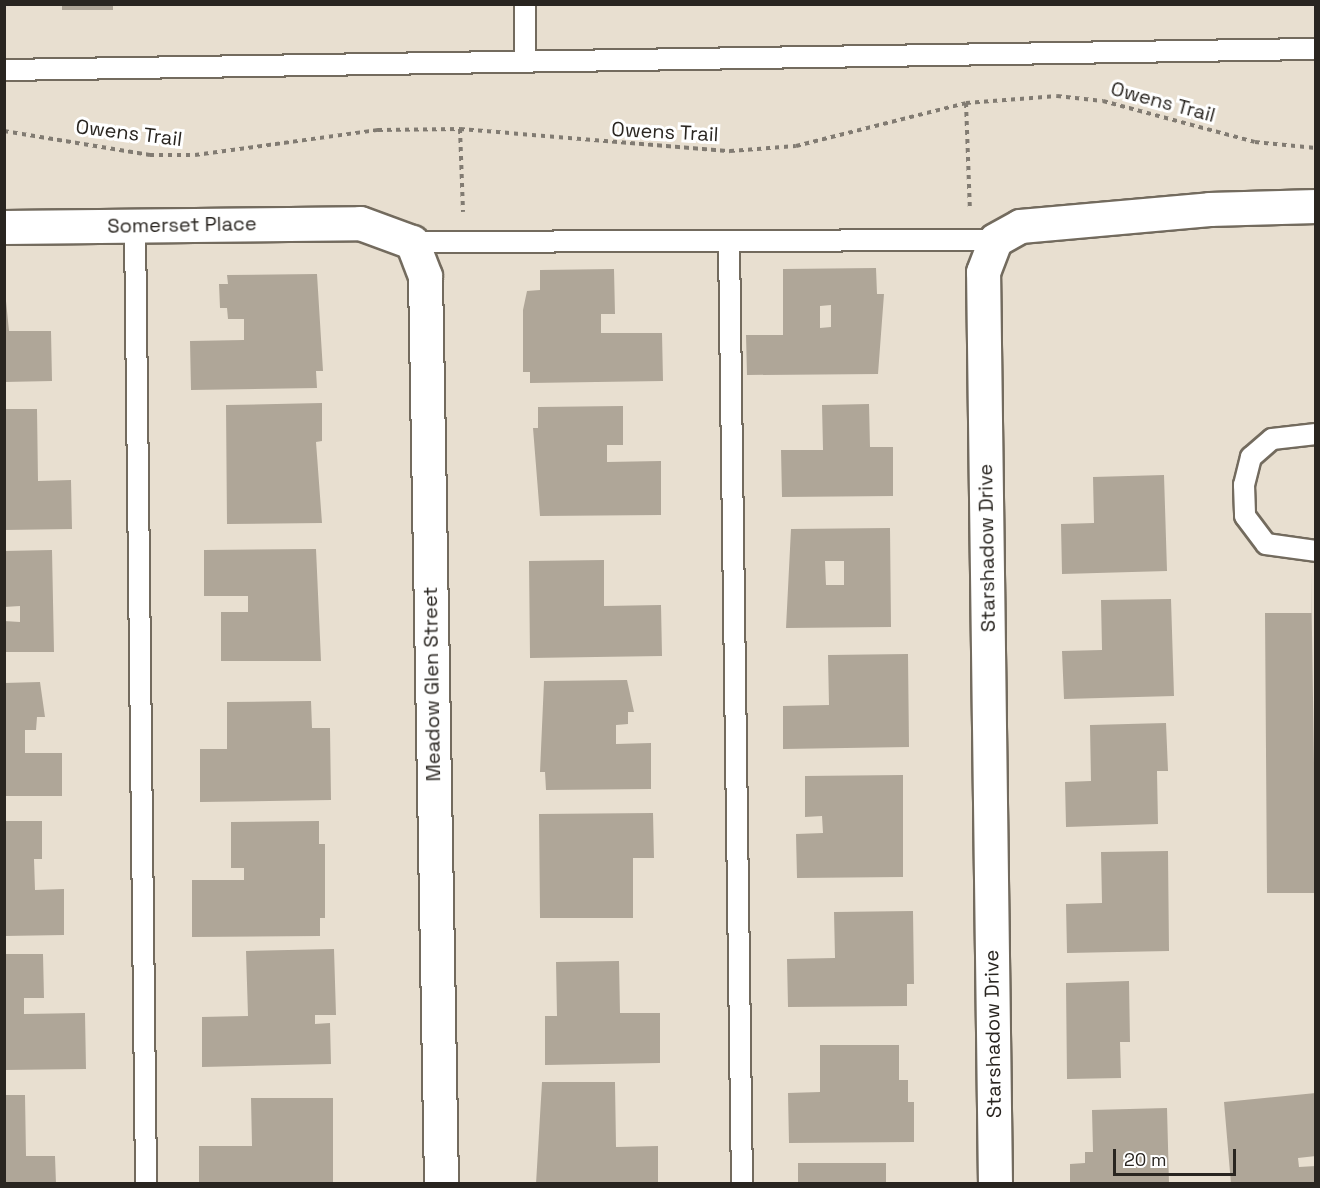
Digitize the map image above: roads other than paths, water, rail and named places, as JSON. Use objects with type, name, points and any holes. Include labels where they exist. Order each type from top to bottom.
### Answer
[{"type":"street","points":[[983,241],[1020,226],[1209,208],[1316,206]]},
{"type":"street","name":"Somerset Place","points":[[4,227],[360,223],[412,242]]},
{"type":"street","name":"Starshadow Drive","points":[[983,241],[995,1184]]},
{"type":"street","name":"Meadow Glen Street","points":[[412,242],[425,276],[441,1184]]},
{"type":"lane","points":[[525,4],[525,58]]},
{"type":"lane","points":[[4,70],[525,58],[1316,49]]},
{"type":"lane","points":[[135,226],[146,1184]]},
{"type":"lane","points":[[412,242],[983,241]]},
{"type":"lane","points":[[729,243],[742,1184]]},
{"type":"lane","points":[[1316,434],[1272,439],[1251,457],[1245,485],[1245,516],[1266,544],[1316,551]]}]
